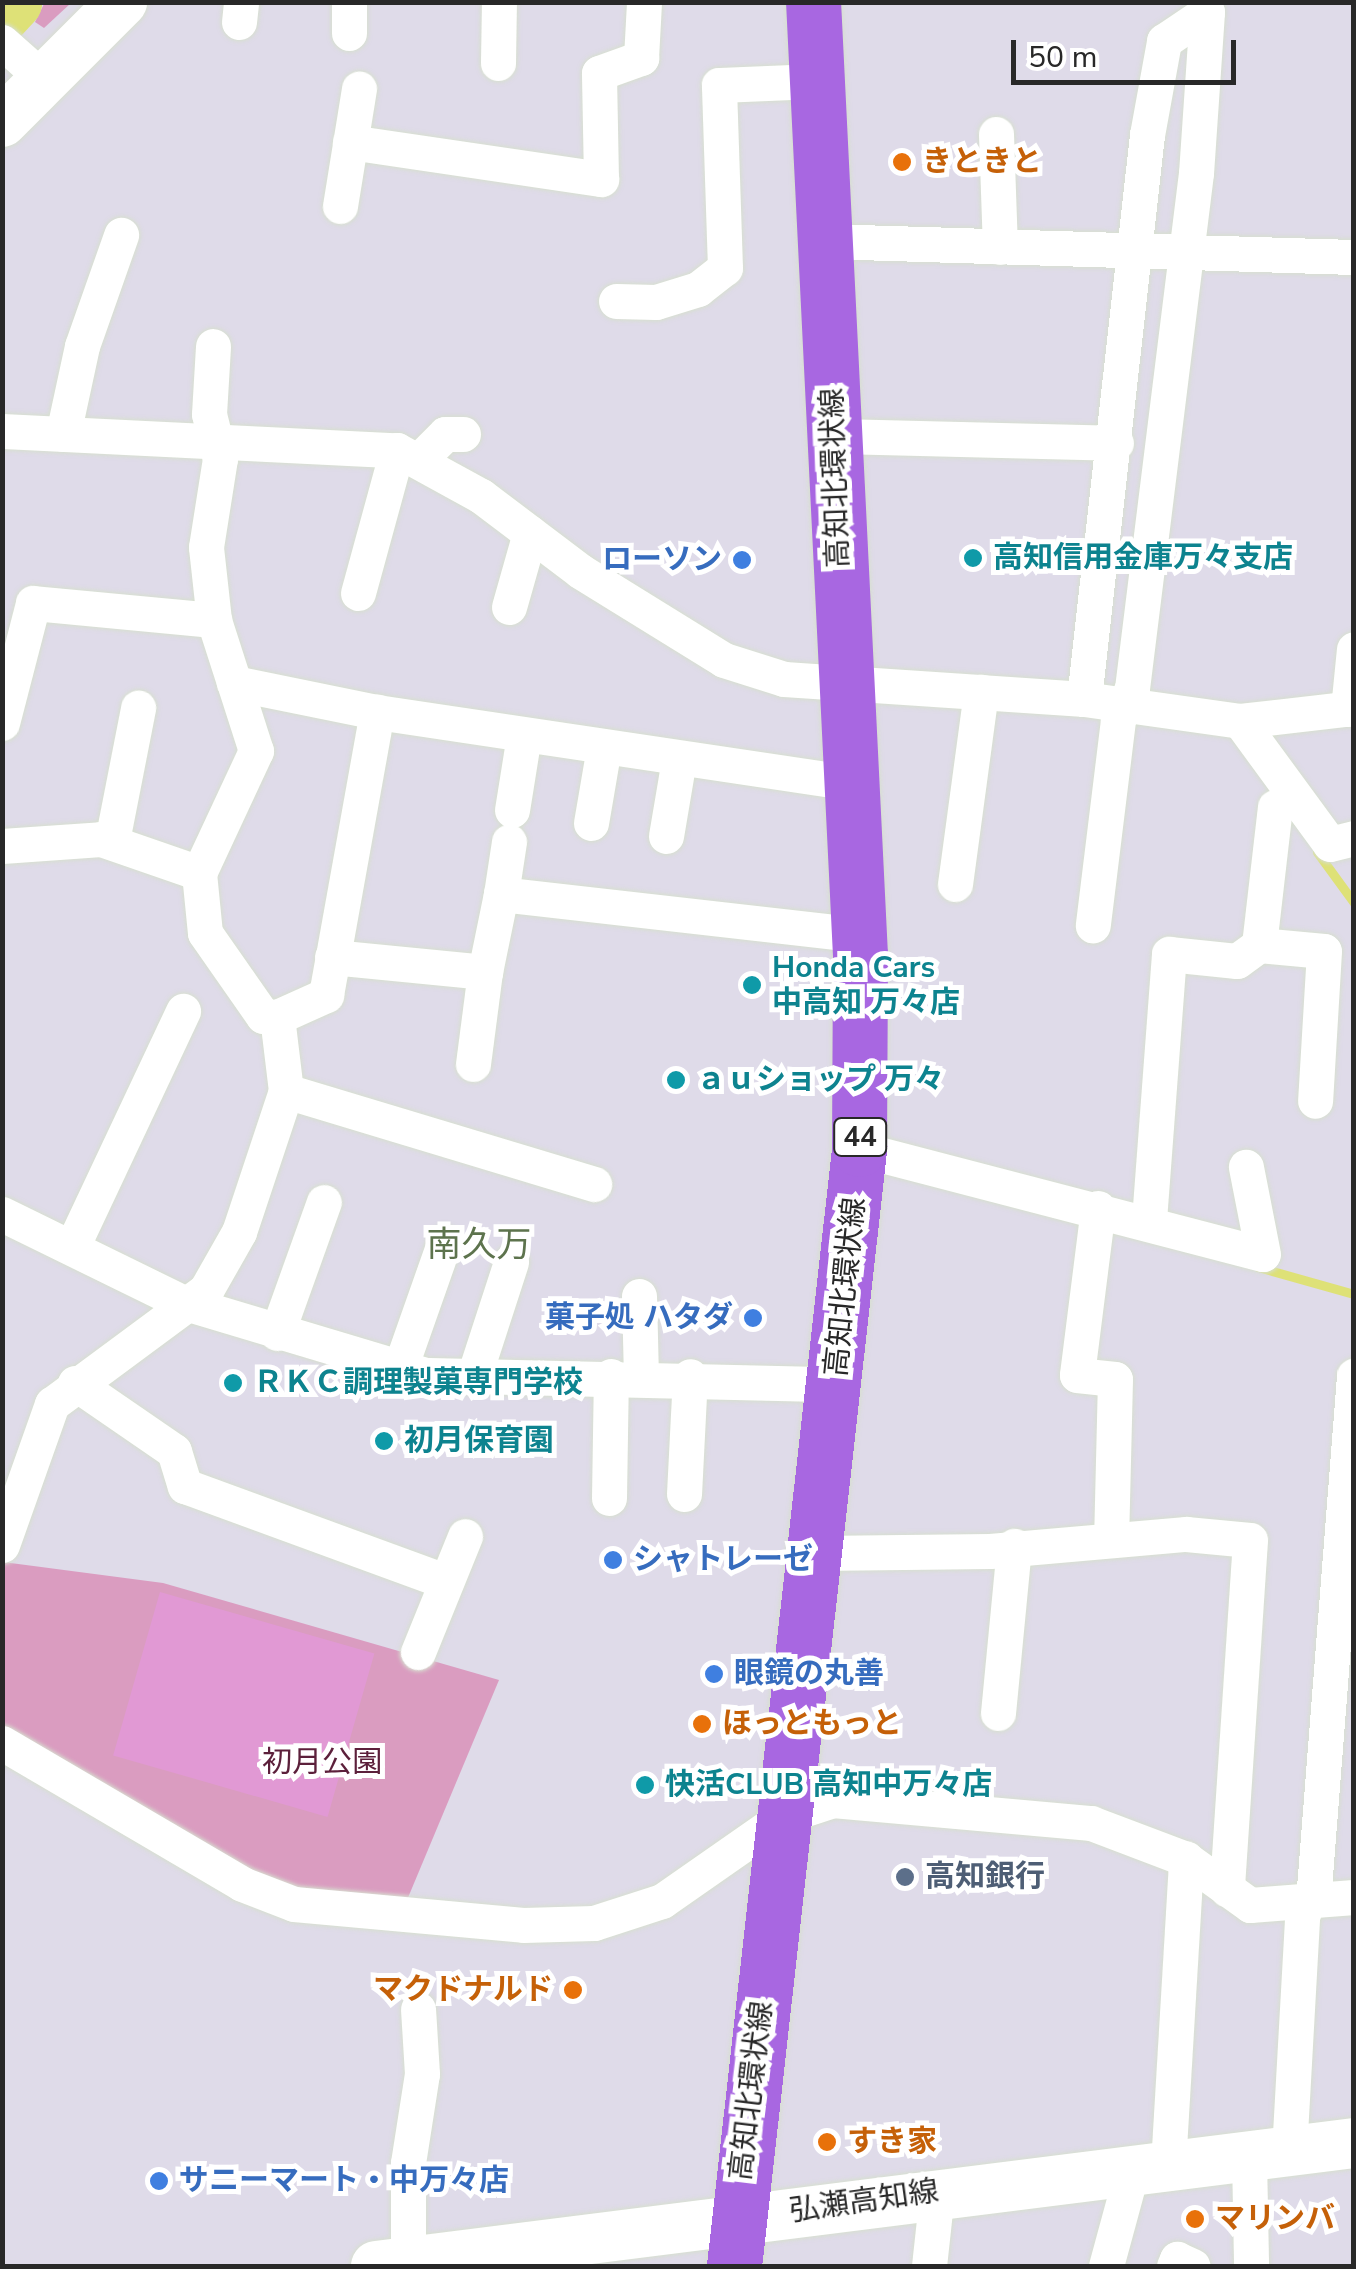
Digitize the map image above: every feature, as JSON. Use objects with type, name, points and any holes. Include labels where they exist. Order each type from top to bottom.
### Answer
[{"type":"main road","points":[[2,122],[24,63],[122,2]]},
{"type":"main road","name":"高知北環状線","points":[[735,2242],[817,1553],[860,1149],[858,935],[812,2]]},
{"type":"main road","name":"弘瀬高知線","points":[[392,2264],[735,2242],[937,2192],[1354,2143]]},
{"type":"street","points":[[498,63],[499,2]]},
{"type":"street","points":[[350,142],[601,178],[600,73],[641,58],[644,2]]},
{"type":"street","points":[[1084,699],[1164,42],[1207,12],[1184,252],[1132,688],[1123,705],[1093,924]]},
{"type":"street","points":[[616,301],[656,302],[698,289],[726,268],[719,86],[816,81]]},
{"type":"street","points":[[340,206],[359,89]]},
{"type":"street","points":[[996,134],[1000,246]]},
{"type":"street","points":[[63,434],[82,346],[121,235]]},
{"type":"street","points":[[824,241],[1354,256]]},
{"type":"street","points":[[213,346],[213,437],[220,459],[206,546],[214,620],[256,751],[199,873],[205,933],[263,1016],[277,1017],[323,1000],[377,712]]},
{"type":"street","points":[[2,431],[213,437],[408,454],[734,664],[844,686],[1084,699],[1240,721],[1351,708],[1354,649]]},
{"type":"street","points":[[358,593],[408,454],[445,434],[463,434]]},
{"type":"street","points":[[835,436],[1116,443]]},
{"type":"street","points":[[509,607],[530,534]]},
{"type":"street","points":[[2,723],[32,603],[214,620]]},
{"type":"street","points":[[234,683],[377,712],[850,783]]},
{"type":"street","points":[[955,884],[981,692]]},
{"type":"street","points":[[112,841],[138,708]]},
{"type":"street","points":[[1240,721],[1330,844],[1354,838]]},
{"type":"street","points":[[472,1064],[524,735]]},
{"type":"street","points":[[591,823],[604,747]]},
{"type":"street","points":[[666,836],[679,759]]},
{"type":"street","points":[[1259,945],[1274,807]]},
{"type":"street","points":[[2,846],[112,841],[199,873]]},
{"type":"street","points":[[501,894],[858,935]]},
{"type":"street","points":[[1149,1220],[1169,954],[1237,960],[1259,945],[1324,951],[1315,1101]]},
{"type":"street","points":[[332,957],[486,972]]},
{"type":"street","points":[[72,1247],[183,1011]]},
{"type":"street","points":[[2,1544],[52,1404],[75,1382],[182,1302],[206,1290],[239,1232],[286,1091],[277,1017]]},
{"type":"street","points":[[286,1091],[594,1184]]},
{"type":"street","points":[[860,1149],[1149,1220],[1262,1254],[1246,1167]]},
{"type":"street","points":[[277,1333],[324,1202]]},
{"type":"street","points":[[1098,1208],[1078,1375],[1115,1379],[1111,1538]]},
{"type":"street","points":[[2,1214],[182,1302],[400,1368],[474,1376],[690,1376],[836,1384]]},
{"type":"street","points":[[400,1368],[444,1242]]},
{"type":"street","points":[[474,1376],[510,1262]]},
{"type":"street","points":[[609,1498],[638,1296]]},
{"type":"street","points":[[684,1494],[690,1376]]},
{"type":"street","points":[[1251,2266],[1302,1916],[1309,1901],[1339,1741],[1354,1376]]},
{"type":"street","points":[[75,1382],[174,1450],[185,1486],[444,1581]]},
{"type":"street","points":[[418,1652],[464,1536]]},
{"type":"street","points":[[817,1553],[1014,1546],[1111,1538],[1250,1540],[1227,1888]]},
{"type":"street","points":[[998,1712],[1014,1546]]},
{"type":"street","points":[[2,1743],[261,1894],[404,1916],[566,1926],[635,1914],[784,1816],[834,1800],[1058,1816],[1186,1859],[1250,1905],[1354,1897]]},
{"type":"street","points":[[1106,2266],[1150,2168],[1186,1859]]},
{"type":"street","points":[[392,2264],[422,2074],[418,2008]]},
{"type":"street","points":[[929,2266],[937,2192]]},
{"type":"street","points":[[1174,2266],[1176,2259],[1193,2266]]},
{"type":"green space","points":[[45,2],[71,3],[44,28],[35,22]]},
{"type":"green space","name":"初月公園","points":[[3,1562],[163,1583],[499,1680],[407,1900],[305,1893],[264,1880],[3,1727]]},
{"type":"green space","points":[[160,1592],[374,1653],[328,1817],[113,1755]]},
{"type":"waterway","points":[[2,15],[14,2]]},
{"type":"waterway","points":[[1317,852],[1354,903]]},
{"type":"waterway","points":[[1258,1267],[1354,1294]]},
{"type":"place","name":"きときと","points":[[902,162]]},
{"type":"place","name":"高知信用金庫万々支店","points":[[973,558]]},
{"type":"place","name":"ローソン","points":[[742,560]]},
{"type":"place","name":"Honda Cars 中高知 万々店","points":[[752,985]]},
{"type":"place","name":"ａｕショップ 万々","points":[[676,1080]]},
{"type":"place","name":"菓子処 ハタダ","points":[[753,1318]]},
{"type":"place","name":"ＲＫＣ調理製菓専門学校","points":[[233,1383]]},
{"type":"place","name":"初月保育園","points":[[384,1441]]},
{"type":"place","name":"シャトレーゼ","points":[[613,1560]]},
{"type":"place","name":"眼鏡の丸善","points":[[714,1674]]},
{"type":"place","name":"ほっともっと","points":[[702,1724]]},
{"type":"place","name":"快活CLUB 高知中万々店","points":[[645,1785]]},
{"type":"place","name":"高知銀行","points":[[905,1877]]},
{"type":"place","name":"マクドナルド","points":[[573,1990]]},
{"type":"place","name":"すき家","points":[[827,2142]]},
{"type":"place","name":"サニーマート・中万々店","points":[[159,2181]]},
{"type":"place","name":"マリンバ","points":[[1195,2219]]},
{"type":"district","name":"南久万","points":[[479,1245]]}]
